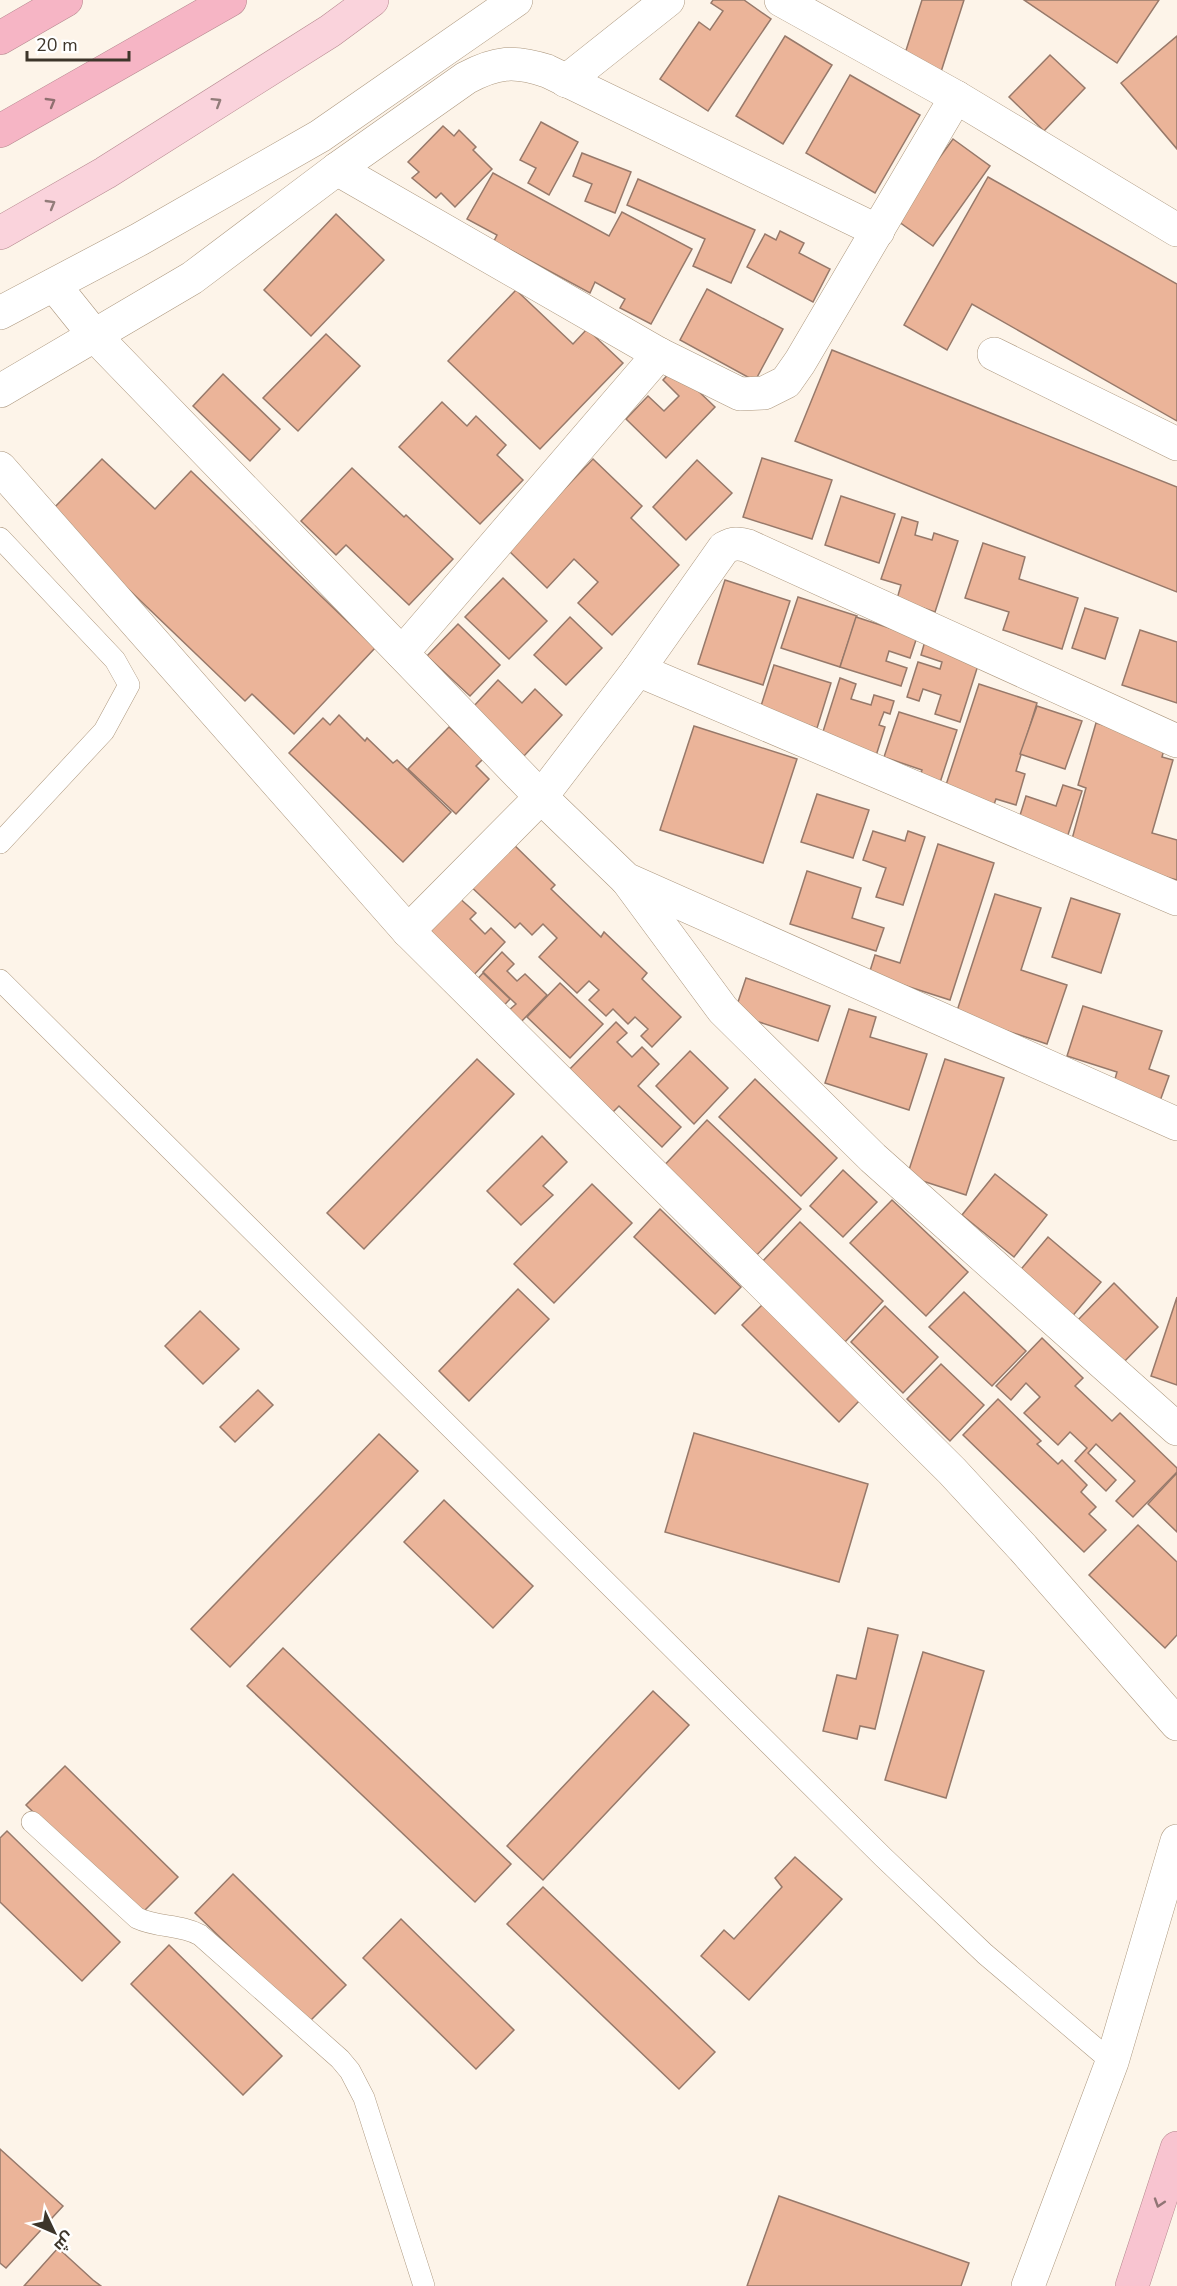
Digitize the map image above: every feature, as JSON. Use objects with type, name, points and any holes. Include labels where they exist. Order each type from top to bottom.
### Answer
[{"type":"highway","points":[[0,38],[66,0]]},
{"type":"highway","points":[[0,131],[230,0]]},
{"type":"highway","points":[[1132,2286],[1177,2148]]},
{"type":"main road","points":[[0,233],[105,173],[320,37],[372,0]]},
{"type":"street","points":[[0,314],[140,239],[320,136],[516,0]]},
{"type":"street","points":[[566,81],[668,0]]},
{"type":"street","points":[[781,0],[956,97],[1177,230]]},
{"type":"street","points":[[0,392],[192,278],[466,78],[485,68],[505,63],[526,64],[547,70],[878,231]]},
{"type":"street","points":[[337,170],[659,354],[740,394],[764,393],[786,382],[956,97]]},
{"type":"street","points":[[54,285],[95,336],[542,797],[626,879],[723,1011],[873,1158],[1177,1429]]},
{"type":"street","points":[[402,653],[659,354]]},
{"type":"street","points":[[994,354],[1177,444]]},
{"type":"street","points":[[0,468],[408,931],[952,1470],[1177,1724]]},
{"type":"street","points":[[408,931],[542,797],[638,670],[724,548],[732,544],[740,544],[1177,741]]},
{"type":"street","points":[[638,670],[1177,899]]},
{"type":"street","points":[[626,879],[1177,1124]]},
{"type":"street","points":[[1028,2286],[1112,2062],[1177,1841]]},
{"type":"lane","points":[[0,538],[115,660],[129,685],[105,731],[0,843]]},
{"type":"lane","points":[[0,980],[833,1808],[985,1954],[1112,2062]]},
{"type":"lane","points":[[32,1822],[137,1918],[148,1923],[181,1927],[200,1935],[340,2059],[354,2077],[364,2098],[424,2286]]},
{"type":"building","points":[[713,0],[744,0],[771,19],[708,111],[660,79],[699,22],[710,30],[723,11],[711,3]]},
{"type":"building","points":[[922,0],[964,0],[940,75],[902,63]]},
{"type":"building","points":[[1024,0],[1159,0],[1117,63]]},
{"type":"building","points":[[785,36],[832,65],[783,144],[736,116]]},
{"type":"building","points":[[1177,36],[1177,149],[1121,83]]},
{"type":"building","points":[[1050,55],[1085,88],[1044,131],[1009,97]]},
{"type":"building","points":[[850,75],[920,115],[875,193],[806,153]]},
{"type":"building","points":[[541,122],[578,142],[549,195],[528,183],[536,168],[520,160]]},
{"type":"building","points":[[443,126],[454,136],[459,130],[476,147],[473,150],[492,169],[455,207],[441,193],[436,198],[412,178],[419,172],[408,162]]},
{"type":"building","points":[[953,139],[990,166],[933,246],[895,219]]},
{"type":"building","points":[[582,153],[631,172],[615,213],[585,201],[592,184],[573,176]]},
{"type":"building","points":[[493,173],[609,236],[622,212],[692,249],[651,324],[620,308],[625,299],[595,282],[590,293],[494,241],[497,235],[467,219]]},
{"type":"building","points":[[988,177],[1177,284],[1177,421],[972,304],[947,350],[904,325]]},
{"type":"building","points":[[638,179],[755,230],[731,283],[693,266],[705,239],[627,205]]},
{"type":"building","points":[[336,214],[384,260],[311,336],[264,290]]},
{"type":"building","points":[[780,231],[804,243],[799,253],[830,269],[813,302],[747,267],[765,234],[776,240]]},
{"type":"building","points":[[707,289],[783,329],[755,381],[680,340]]},
{"type":"building","points":[[516,290],[573,344],[587,329],[623,363],[540,449],[448,361]]},
{"type":"building","points":[[326,334],[360,366],[298,431],[263,398]]},
{"type":"building","points":[[832,350],[1177,487],[1177,592],[795,441]]},
{"type":"building","points":[[674,368],[715,407],[666,458],[626,419],[648,396],[664,411],[679,396],[663,380]]},
{"type":"building","points":[[223,374],[280,429],[250,461],[193,406]]},
{"type":"building","points":[[442,402],[467,426],[476,416],[506,445],[497,455],[523,480],[480,524],[399,447]]},
{"type":"building","points":[[762,458],[832,480],[812,539],[743,517]]},
{"type":"building","points":[[102,459],[155,509],[191,471],[375,648],[294,734],[252,694],[245,701],[49,513]]},
{"type":"building","points":[[593,459],[642,506],[631,518],[679,565],[612,635],[578,603],[598,582],[574,559],[547,588],[507,549]]},
{"type":"building","points":[[697,460],[732,493],[686,540],[653,507]]},
{"type":"building","points":[[352,468],[453,559],[409,605],[346,545],[336,555],[301,521]]},
{"type":"building","points":[[841,496],[895,514],[879,563],[825,545]]},
{"type":"building","points":[[902,517],[918,522],[915,535],[932,540],[934,533],[958,541],[935,612],[897,599],[901,585],[881,579]]},
{"type":"building","points":[[983,543],[1025,557],[1019,579],[1078,598],[1062,649],[1003,630],[1009,612],[965,598]]},
{"type":"building","points":[[503,578],[547,621],[509,659],[465,617]]},
{"type":"building","points":[[725,580],[790,601],[763,685],[698,664]]},
{"type":"building","points":[[798,597],[857,616],[840,667],[781,648]]},
{"type":"building","points":[[1085,608],[1118,618],[1105,659],[1072,648]]},
{"type":"building","points":[[570,617],[602,648],[566,685],[534,655]]},
{"type":"building","points":[[856,617],[917,637],[910,658],[889,651],[886,661],[907,668],[901,686],[840,667]]},
{"type":"building","points":[[458,624],[500,665],[470,696],[427,656]]},
{"type":"building","points":[[1140,630],[1177,642],[1177,703],[1122,685]]},
{"type":"building","points":[[925,641],[980,659],[960,722],[935,714],[941,695],[923,689],[919,701],[907,697],[918,662],[940,669],[942,662],[921,655]]},
{"type":"building","points":[[774,665],[831,683],[817,728],[760,709]]},
{"type":"building","points":[[840,678],[856,684],[851,699],[871,705],[874,695],[894,701],[890,714],[884,712],[879,725],[885,727],[875,759],[820,741]]},
{"type":"building","points":[[498,680],[522,703],[535,689],[562,715],[524,756],[473,707]]},
{"type":"building","points":[[979,684],[1037,703],[1016,771],[1025,774],[1016,805],[996,799],[993,807],[944,791]]},
{"type":"building","points":[[1037,706],[1082,721],[1065,769],[1020,754]]},
{"type":"building","points":[[899,712],[957,730],[937,792],[917,785],[922,770],[884,757]]},
{"type":"building","points":[[339,715],[365,741],[367,738],[393,763],[397,760],[451,812],[403,862],[289,753],[323,718],[330,725]]},
{"type":"building","points":[[1096,723],[1166,742],[1162,757],[1173,760],[1152,833],[1177,840],[1177,880],[1069,850],[1086,788],[1078,785]]},
{"type":"building","points":[[694,726],[797,759],[763,863],[660,830]]},
{"type":"building","points":[[449,727],[483,759],[476,766],[489,779],[456,814],[408,769]]},
{"type":"building","points":[[1063,785],[1082,791],[1066,841],[1017,825],[1026,796],[1056,806]]},
{"type":"building","points":[[817,794],[869,810],[853,858],[801,842]]},
{"type":"building","points":[[873,831],[905,841],[908,831],[925,837],[903,905],[876,897],[886,868],[863,860]]},
{"type":"building","points":[[508,839],[555,885],[551,889],[601,937],[604,932],[647,973],[642,979],[681,1017],[652,1047],[641,1036],[648,1029],[635,1017],[628,1024],[613,1009],[606,1016],[589,1000],[599,990],[589,981],[577,993],[539,957],[557,938],[543,924],[532,935],[520,923],[515,928],[466,882]]},
{"type":"building","points":[[938,844],[994,863],[950,1000],[869,974],[875,955],[900,963]]},
{"type":"building","points":[[807,871],[861,888],[852,918],[884,928],[876,951],[790,924]]},
{"type":"building","points":[[995,894],[1041,908],[1021,970],[1067,985],[1047,1044],[956,1014]]},
{"type":"building","points":[[457,896],[476,913],[470,919],[485,934],[491,928],[505,942],[470,979],[423,932]]},
{"type":"building","points":[[1071,898],[1120,914],[1101,973],[1052,957]]},
{"type":"building","points":[[502,952],[514,964],[507,971],[517,981],[525,974],[547,995],[519,1024],[507,1012],[516,1004],[483,972]]},
{"type":"building","points":[[483,973],[510,999],[497,1013],[470,987]]},
{"type":"building","points":[[746,978],[830,1006],[818,1041],[734,1014]]},
{"type":"building","points":[[560,983],[603,1024],[570,1058],[527,1017]]},
{"type":"building","points":[[1083,1006],[1162,1031],[1149,1069],[1169,1076],[1160,1101],[1113,1086],[1117,1072],[1067,1056]]},
{"type":"building","points":[[849,1009],[876,1017],[870,1037],[927,1054],[909,1110],[825,1083]]},
{"type":"building","points":[[616,1022],[627,1033],[617,1042],[632,1057],[642,1047],[659,1064],[638,1086],[681,1127],[662,1147],[619,1106],[607,1118],[563,1076]]},
{"type":"building","points":[[690,1051],[728,1088],[694,1124],[656,1086]]},
{"type":"building","points":[[477,1059],[514,1094],[364,1249],[327,1213]]},
{"type":"building","points":[[945,1059],[1004,1078],[966,1195],[907,1176]]},
{"type":"building","points":[[755,1079],[837,1158],[801,1196],[719,1117]]},
{"type":"building","points":[[707,1120],[801,1209],[752,1260],[659,1171]]},
{"type":"building","points":[[542,1136],[567,1162],[543,1186],[553,1195],[521,1225],[487,1191]]},
{"type":"building","points":[[843,1170],[877,1202],[843,1237],[810,1206]]},
{"type":"building","points":[[995,1174],[1047,1215],[1014,1257],[962,1215]]},
{"type":"building","points":[[592,1184],[632,1223],[554,1303],[514,1264]]},
{"type":"building","points":[[892,1200],[968,1272],[926,1316],[850,1243]]},
{"type":"building","points":[[660,1209],[741,1287],[715,1314],[634,1237]]},
{"type":"building","points":[[800,1222],[883,1301],[845,1342],[761,1263]]},
{"type":"building","points":[[1048,1237],[1101,1282],[1065,1325],[1012,1280]]},
{"type":"building","points":[[1114,1283],[1158,1327],[1121,1365],[1077,1321]]},
{"type":"building","points":[[518,1289],[549,1319],[469,1401],[439,1371]]},
{"type":"building","points":[[964,1292],[1026,1351],[992,1386],[929,1327]]},
{"type":"building","points":[[1177,1297],[1177,1385],[1151,1376]]},
{"type":"building","points":[[763,1304],[860,1400],[839,1422],[742,1325]]},
{"type":"building","points":[[885,1306],[938,1357],[903,1393],[851,1342]]},
{"type":"building","points":[[200,1311],[239,1349],[203,1384],[165,1346]]},
{"type":"building","points":[[1042,1338],[1083,1378],[1075,1386],[1112,1421],[1120,1413],[1177,1468],[1177,1472],[1133,1517],[1116,1501],[1135,1481],[1096,1444],[1088,1453],[1116,1480],[1106,1491],[1075,1461],[1087,1448],[1070,1432],[1058,1445],[1024,1413],[1040,1397],[1026,1383],[1011,1400],[996,1386]]},
{"type":"building","points":[[941,1364],[984,1405],[950,1441],[907,1399]]},
{"type":"building","points":[[258,1390],[273,1405],[235,1442],[220,1427]]},
{"type":"building","points":[[998,1399],[1041,1441],[1037,1444],[1058,1464],[1062,1460],[1087,1485],[1081,1492],[1096,1507],[1089,1514],[1106,1530],[1084,1552],[963,1435]]},
{"type":"building","points":[[694,1433],[868,1484],[839,1582],[665,1532]]},
{"type":"building","points":[[379,1434],[418,1471],[230,1667],[191,1629]]},
{"type":"building","points":[[1177,1473],[1177,1532],[1148,1504]]},
{"type":"building","points":[[444,1500],[533,1586],[493,1628],[404,1542]]},
{"type":"building","points":[[1138,1525],[1177,1562],[1177,1635],[1165,1648],[1089,1575]]},
{"type":"building","points":[[868,1628],[898,1635],[875,1729],[860,1726],[857,1739],[823,1731],[837,1675],[856,1679]]},
{"type":"building","points":[[283,1648],[511,1864],[475,1902],[247,1686]]},
{"type":"building","points":[[923,1652],[984,1671],[946,1798],[885,1780]]},
{"type":"building","points":[[653,1691],[689,1725],[543,1880],[507,1846]]},
{"type":"building","points":[[65,1766],[178,1877],[139,1916],[26,1805]]},
{"type":"building","points":[[7,1831],[120,1942],[82,1981],[0,1902],[0,1838]]},
{"type":"building","points":[[795,1857],[842,1899],[749,2000],[701,1956],[724,1930],[734,1939],[782,1887],[775,1878]]},
{"type":"building","points":[[233,1874],[346,1985],[308,2023],[195,1913]]},
{"type":"building","points":[[543,1887],[715,2052],[679,2089],[507,1924]]},
{"type":"building","points":[[401,1919],[514,2030],[476,2069],[363,1958]]},
{"type":"building","points":[[169,1945],[282,2056],[243,2095],[131,1984]]},
{"type":"building","points":[[0,2149],[63,2206],[6,2268],[0,2263]]},
{"type":"building","points":[[779,2196],[969,2263],[961,2286],[747,2286]]},
{"type":"building","points":[[58,2248],[93,2280],[101,2286],[24,2286]]}]
